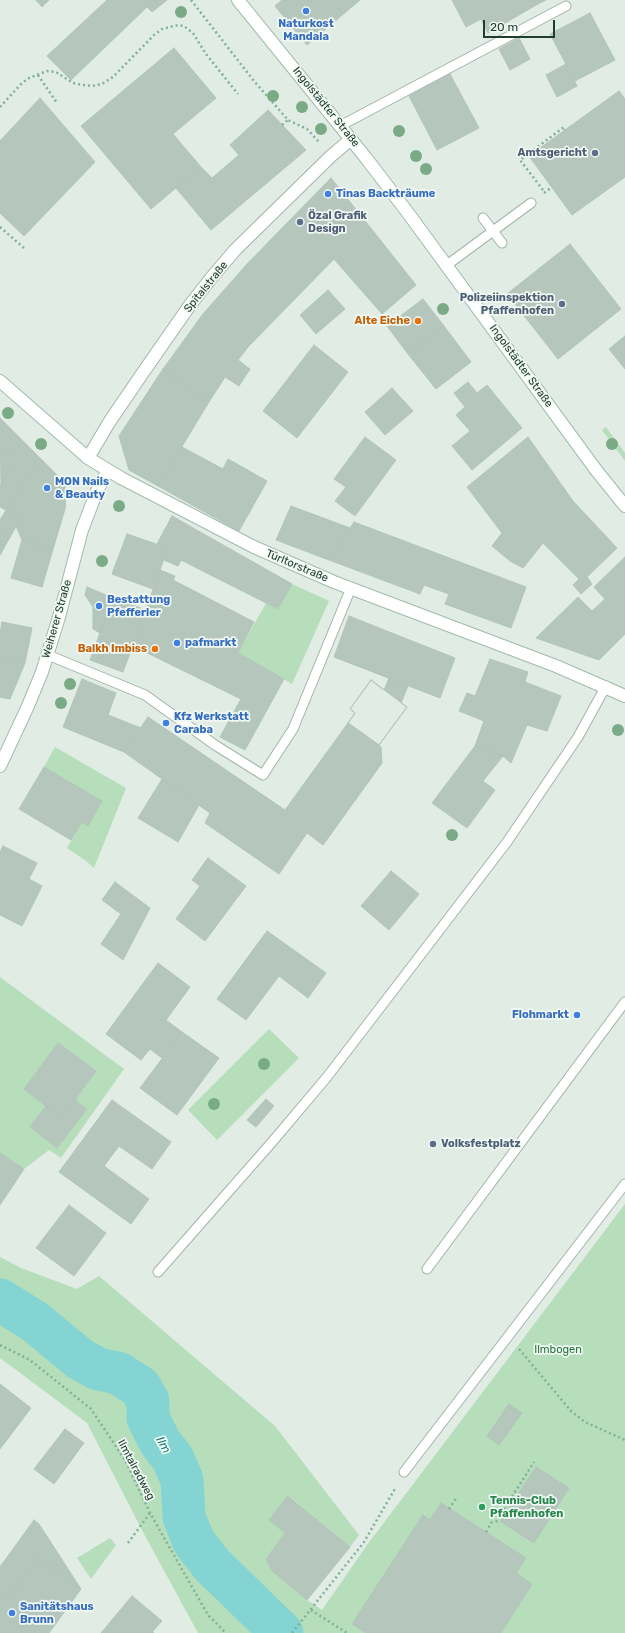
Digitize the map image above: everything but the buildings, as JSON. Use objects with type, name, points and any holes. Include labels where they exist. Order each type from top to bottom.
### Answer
[{"type":"street","name":"Ingolstädter Straße","points":[[238,0],[351,139],[447,265],[596,470],[625,506]]},
{"type":"street","name":"Spitalstraße","points":[[88,458],[114,415],[190,305],[235,250],[331,156],[351,139]]},
{"type":"street","name":"Türltorstraße","points":[[0,380],[88,458],[254,547],[294,566],[549,663],[606,686],[625,696]]},
{"type":"street","name":"Weiherer Straße","points":[[0,766],[28,706],[48,655],[82,530],[97,490],[108,470]]},
{"type":"lane","points":[[340,126],[566,6]]},
{"type":"lane","points":[[447,265],[531,203]]},
{"type":"lane","points":[[483,218],[502,243]]},
{"type":"lane","points":[[48,655],[145,694],[215,745],[262,775],[293,730],[351,588]]},
{"type":"lane","points":[[158,1272],[327,1077],[507,842],[578,738],[606,686]]},
{"type":"lane","points":[[427,1269],[625,1002]]},
{"type":"lane","points":[[404,1472],[625,1184]]},
{"type":"path","points":[[191,0],[254,81],[288,120],[307,128],[331,156]]},
{"type":"path","points":[[0,107],[22,83],[29,78],[47,70],[56,72],[73,83],[92,86],[102,84],[113,77],[154,35],[162,29],[178,25],[184,26],[193,33],[206,54],[238,94]]},
{"type":"path","points":[[38,75],[57,103]]},
{"type":"path","points":[[282,125],[288,120]]},
{"type":"path","points":[[545,192],[520,160],[564,127],[565,130]]},
{"type":"path","points":[[0,227],[24,248]]},
{"type":"path","points":[[508,1337],[571,1411],[585,1422],[625,1440]]},
{"type":"path","name":"Ilmtalradweg","points":[[0,1344],[30,1360],[91,1409],[125,1460],[150,1513],[208,1614],[226,1633]]},
{"type":"path","points":[[486,1532],[534,1462]]},
{"type":"path","points":[[292,1633],[364,1542],[404,1472]]},
{"type":"path","points":[[449,1509],[457,1497]]},
{"type":"path","points":[[128,1544],[150,1513]]},
{"type":"path","points":[[311,1610],[347,1633]]},
{"type":"green space","points":[[606,427],[625,453],[625,461],[602,430]]},
{"type":"green space","points":[[292,584],[329,601],[292,684],[238,653],[266,603],[278,609]]},
{"type":"green space","points":[[55,747],[126,788],[94,868],[67,848],[82,822],[88,826],[102,801],[44,767]]},
{"type":"green space","points":[[0,977],[124,1069],[61,1158],[49,1150],[24,1169],[0,1153]],"holes":[[[58,1043],[61,1117],[24,1089]],[[75,1100],[87,1109],[57,1148],[30,1127],[46,1106],[61,1118]]]},
{"type":"green space","points":[[269,1029],[299,1058],[217,1140],[188,1110]]},
{"type":"green space","name":"Ilmbogen","points":[[625,1204],[625,1633],[198,1633],[143,1532],[87,1423],[0,1358],[0,1257],[21,1268],[77,1289],[99,1276],[275,1426],[359,1535],[350,1547],[289,1496],[269,1520],[285,1533],[266,1559],[272,1571],[307,1600],[322,1610],[367,1545]]},
{"type":"green space","points":[[110,1538],[116,1545],[91,1579],[77,1558]]},
{"type":"waterway","name":"Ilm","points":[[0,1300],[34,1321],[80,1359],[98,1369],[118,1373],[140,1387],[148,1401],[148,1418],[160,1442],[173,1459],[182,1480],[184,1517],[194,1542],[212,1565],[282,1633]]},
{"type":"place","name":"Naturkost Mandala","points":[[306,11]]},
{"type":"place","name":"Amtsgericht","points":[[595,153]]},
{"type":"place","name":"Tinas Backträume","points":[[328,194]]},
{"type":"place","name":"Özal Grafik Design","points":[[300,222]]},
{"type":"place","name":"Polizeiinspektion Pfaffenhofen","points":[[562,304]]},
{"type":"place","name":"Alte Eiche","points":[[418,321]]},
{"type":"place","name":"MON Nails & Beauty","points":[[47,488]]},
{"type":"place","name":"Bestattung Pfefferler","points":[[99,606]]},
{"type":"place","name":"pafmarkt","points":[[177,643]]},
{"type":"place","name":"Balkh Imbiss","points":[[155,649]]},
{"type":"place","name":"Kfz Werkstatt Caraba","points":[[166,723]]},
{"type":"place","name":"Flohmarkt","points":[[577,1015]]},
{"type":"place","name":"Volksfestplatz","points":[[433,1144]]},
{"type":"place","name":"Tennis-Club Pfaffenhofen","points":[[482,1507]]},
{"type":"place","name":"Sanitätshaus Brunn","points":[[12,1613]]}]
